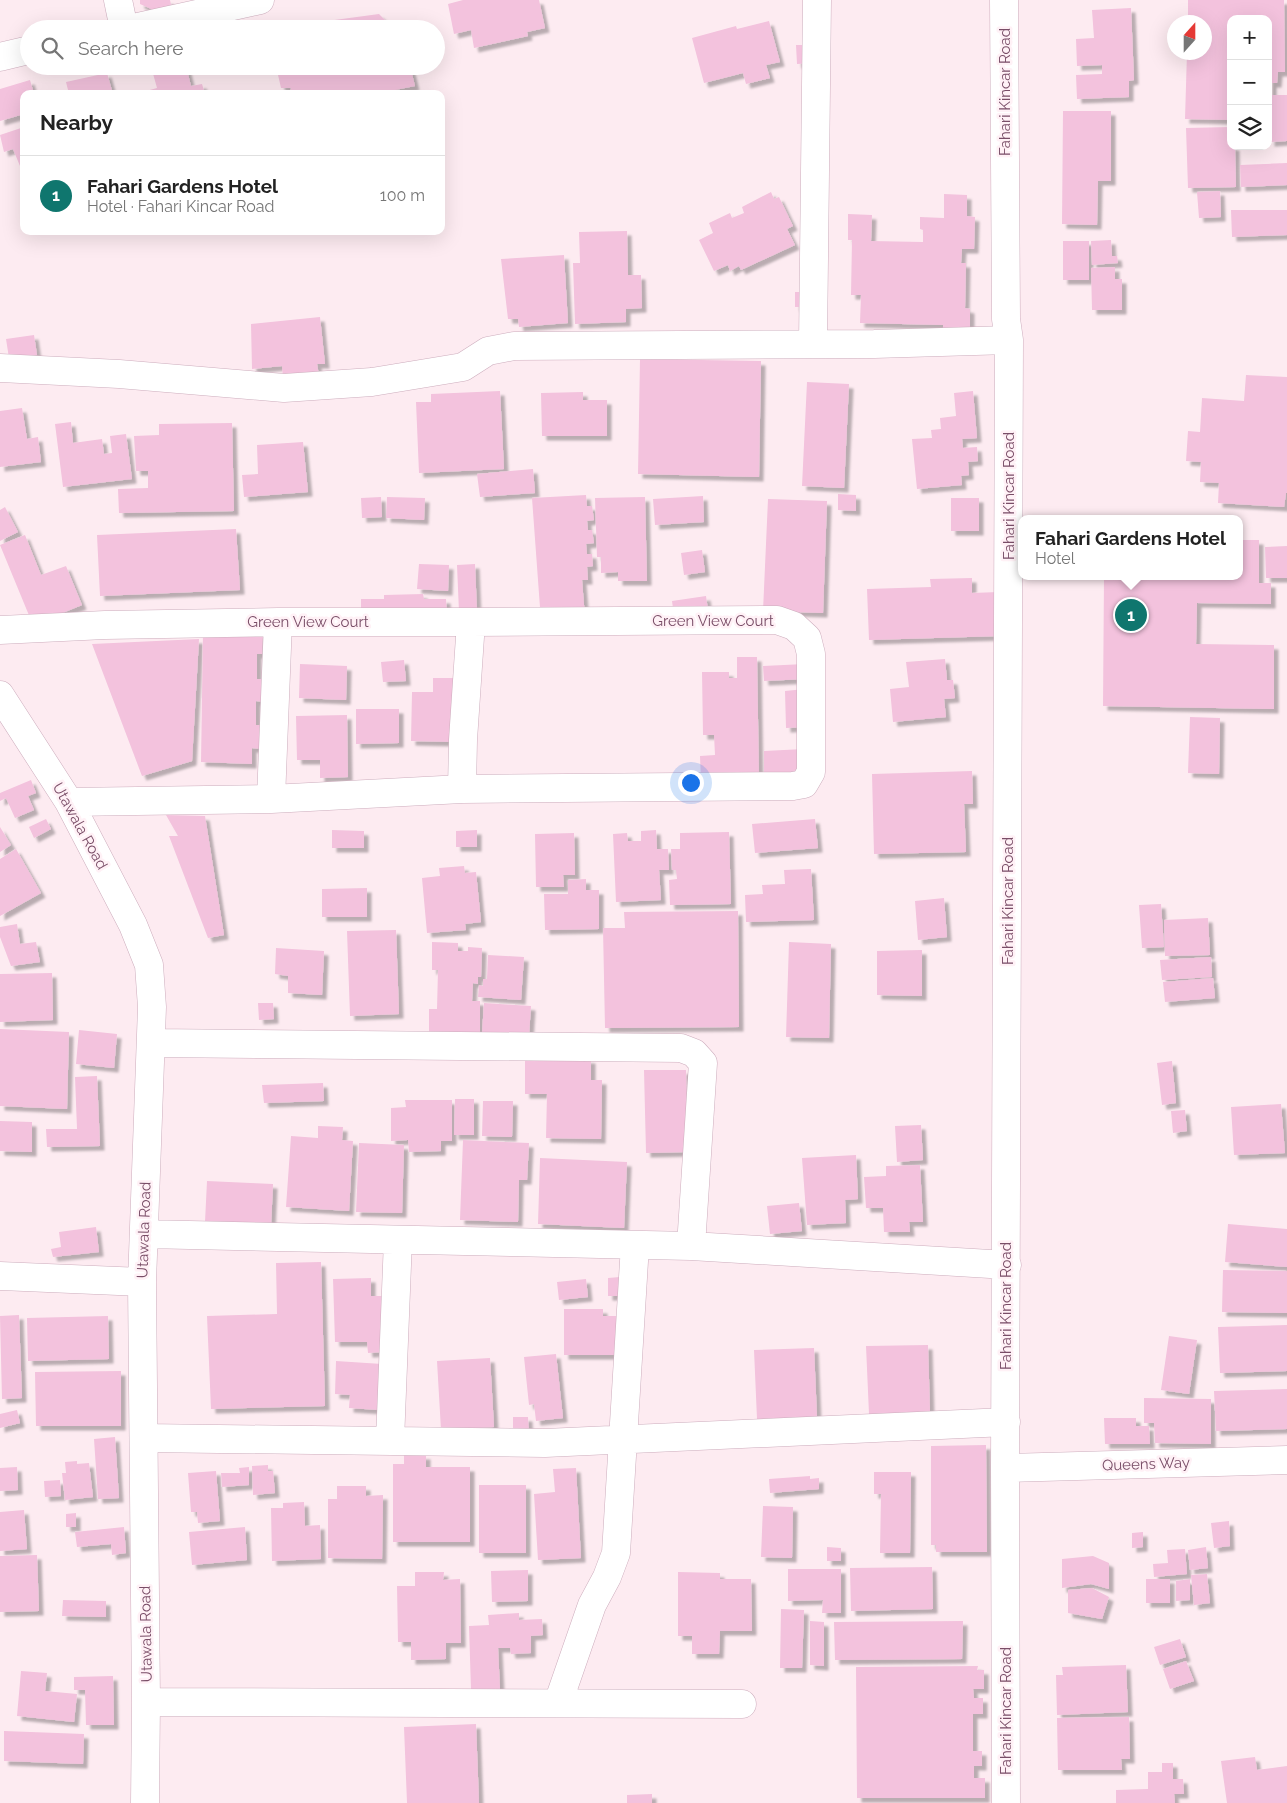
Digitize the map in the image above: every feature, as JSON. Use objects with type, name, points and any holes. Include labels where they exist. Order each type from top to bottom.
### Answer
[{"type":"street","points":[[118,0],[122,20]]},
{"type":"street","points":[[170,20],[260,0]]},
{"type":"street","points":[[813,344],[817,0]]},
{"type":"street","name":"Fahari Kincar Road","points":[[1004,0],[1006,319],[1009,340],[1005,1468],[1006,1803]]},
{"type":"street","points":[[0,57],[20,52]]},
{"type":"street","points":[[0,368],[119,374],[284,388],[372,382],[463,367],[488,351],[514,346],[813,344],[1009,340]]},
{"type":"street","name":"Green View Court","points":[[0,630],[105,625],[278,622],[777,620],[794,626],[807,638],[811,654],[810,772],[804,784],[793,786],[462,789],[271,798],[68,802]]},
{"type":"street","points":[[271,798],[278,622]]},
{"type":"street","points":[[462,789],[463,740],[471,622]]},
{"type":"street","name":"Utawala Road","points":[[0,695],[68,802],[133,926],[149,965],[152,1007],[142,1282],[146,1702],[145,1803]]},
{"type":"street","points":[[151,1043],[681,1048],[694,1052],[704,1063],[691,1246]]},
{"type":"street","points":[[145,1234],[691,1246],[1007,1265]]},
{"type":"street","points":[[390,1441],[398,1240]]},
{"type":"street","points":[[558,1703],[592,1605],[607,1577],[616,1553],[635,1245]]},
{"type":"street","points":[[0,1276],[142,1282]]},
{"type":"street","points":[[144,1438],[545,1443],[1006,1422]]},
{"type":"street","name":"Queens Way","points":[[1005,1468],[1287,1460]]},
{"type":"street","points":[[146,1702],[742,1704]]},
{"type":"building","points":[[140,0],[170,0],[173,14],[165,15],[140,4]]},
{"type":"building","points":[[463,0],[539,0],[545,28],[527,32],[528,36],[474,48],[471,30],[454,34],[448,4]]},
{"type":"building","points":[[1188,0],[1284,0],[1285,72],[1278,72],[1277,83],[1272,83],[1272,15],[1227,15],[1227,120],[1185,119],[1187,60],[1212,60],[1212,15],[1188,15]]},
{"type":"building","points":[[1131,8],[1134,80],[1129,81],[1129,97],[1077,99],[1076,75],[1102,74],[1102,65],[1077,66],[1076,39],[1094,38],[1092,10]]},
{"type":"building","points":[[379,14],[385,20],[334,20]]},
{"type":"building","points":[[769,21],[780,62],[766,65],[770,78],[746,84],[743,73],[704,83],[692,38],[736,26],[737,29]]},
{"type":"building","points":[[796,45],[812,45],[813,63],[797,64]]},
{"type":"building","points":[[98,75],[108,75],[112,90],[68,90],[66,82]]},
{"type":"building","points":[[153,75],[188,75],[191,86],[202,84],[204,90],[150,90],[157,88]]},
{"type":"building","points":[[278,75],[412,75],[415,86],[395,90],[291,90],[291,88],[281,88]]},
{"type":"building","points":[[30,80],[33,90],[20,90],[20,115],[0,121],[0,89]]},
{"type":"building","points":[[1272,95],[1287,95],[1287,141],[1272,142]]},
{"type":"building","points":[[1063,111],[1111,111],[1111,181],[1098,181],[1097,225],[1062,224]]},
{"type":"building","points":[[1227,127],[1227,150],[1235,150],[1236,187],[1188,188],[1186,128]]},
{"type":"building","points":[[20,128],[20,166],[13,149],[4,152],[0,135]]},
{"type":"building","points":[[1287,163],[1287,185],[1241,187],[1240,165]]},
{"type":"building","points":[[1220,191],[1221,217],[1199,218],[1197,192]]},
{"type":"building","points":[[771,192],[774,199],[779,197],[793,226],[787,229],[795,245],[741,270],[739,266],[730,271],[728,265],[714,271],[699,240],[713,233],[709,223],[730,213],[732,218],[744,213],[742,207]]},
{"type":"building","points":[[944,194],[967,195],[967,216],[975,217],[974,249],[962,249],[961,263],[966,263],[965,308],[970,309],[970,334],[943,333],[943,325],[860,323],[861,295],[851,295],[852,240],[848,240],[848,214],[872,215],[871,241],[923,242],[920,217],[944,218]]},
{"type":"building","points":[[1231,210],[1287,210],[1287,235],[1232,237]]},
{"type":"building","points":[[627,231],[628,275],[641,275],[642,308],[626,309],[626,322],[575,324],[573,263],[580,263],[579,232]]},
{"type":"building","points":[[1111,240],[1112,256],[1117,256],[1118,263],[1092,265],[1091,241]]},
{"type":"building","points":[[1063,241],[1089,241],[1089,280],[1063,280]]},
{"type":"building","points":[[564,255],[568,323],[519,327],[518,319],[508,319],[501,259]]},
{"type":"building","points":[[1115,267],[1115,279],[1122,279],[1122,310],[1092,310],[1091,268]]},
{"type":"building","points":[[795,292],[809,292],[809,307],[795,307]]},
{"type":"building","points":[[320,317],[325,364],[317,364],[319,375],[283,379],[282,366],[252,369],[251,324]]},
{"type":"building","points":[[34,335],[37,355],[9,358],[6,339]]},
{"type":"building","points":[[640,359],[761,361],[759,477],[638,474]]},
{"type":"building","points":[[1246,375],[1287,377],[1287,493],[1284,507],[1218,503],[1219,483],[1200,482],[1201,462],[1186,461],[1188,431],[1200,432],[1202,398],[1244,401]]},
{"type":"building","points":[[807,382],[849,384],[844,488],[802,486]]},
{"type":"building","points":[[500,391],[504,469],[419,473],[416,402],[431,402],[431,394]]},
{"type":"building","points":[[973,391],[977,438],[962,439],[963,448],[977,447],[978,461],[968,462],[969,475],[961,476],[962,485],[917,489],[912,439],[932,438],[931,430],[941,429],[940,418],[956,416],[954,393]]},
{"type":"building","points":[[583,392],[583,400],[607,400],[607,436],[542,436],[541,393]]},
{"type":"building","points":[[22,408],[27,439],[38,437],[41,462],[0,467],[0,411]]},
{"type":"building","points":[[71,422],[73,443],[102,439],[104,454],[112,453],[110,436],[126,434],[132,479],[63,487],[55,424]]},
{"type":"building","points":[[232,423],[234,511],[119,513],[118,489],[148,488],[148,471],[136,471],[134,436],[159,435],[159,424]]},
{"type":"building","points":[[303,442],[308,492],[244,497],[242,475],[258,474],[257,445]]},
{"type":"building","points":[[533,469],[535,493],[480,497],[477,474]]},
{"type":"building","points":[[838,494],[856,495],[856,511],[838,510]]},
{"type":"building","points":[[586,495],[587,506],[592,506],[594,520],[587,521],[588,530],[592,530],[594,543],[586,544],[587,554],[592,554],[593,566],[587,567],[588,580],[582,580],[585,617],[541,621],[532,498]]},
{"type":"building","points":[[703,496],[704,522],[655,525],[653,499]]},
{"type":"building","points":[[381,497],[382,517],[362,518],[361,498]]},
{"type":"building","points":[[387,497],[425,498],[424,520],[386,518]]},
{"type":"building","points":[[645,497],[647,581],[618,581],[618,572],[601,573],[601,557],[597,557],[595,498]]},
{"type":"building","points":[[951,498],[979,498],[979,531],[951,531]]},
{"type":"building","points":[[768,499],[827,501],[823,613],[763,611]]},
{"type":"building","points":[[5,507],[18,532],[0,541],[0,510]]},
{"type":"building","points":[[236,529],[240,590],[100,596],[97,535]]},
{"type":"building","points":[[25,535],[41,575],[66,566],[82,605],[33,625],[0,545]]},
{"type":"building","points":[[1243,540],[1259,540],[1259,583],[1271,583],[1271,604],[1197,603],[1196,644],[1274,645],[1274,709],[1103,706],[1104,580],[1243,580]]},
{"type":"building","points":[[1287,546],[1287,578],[1266,578],[1265,547]]},
{"type":"building","points":[[702,550],[705,572],[684,575],[681,553]]},
{"type":"building","points":[[419,564],[449,565],[448,591],[417,589]]},
{"type":"building","points":[[475,564],[477,612],[459,612],[457,565]]},
{"type":"building","points":[[972,578],[972,593],[999,592],[1001,636],[869,640],[867,589],[931,587],[930,579]]},
{"type":"building","points":[[423,594],[424,599],[446,599],[447,616],[361,618],[361,599],[384,599],[384,595]]},
{"type":"building","points":[[706,596],[708,610],[674,616],[672,601]]},
{"type":"building","points":[[203,632],[263,633],[262,654],[257,654],[257,679],[266,679],[266,702],[256,701],[256,725],[262,725],[262,749],[252,748],[252,764],[201,762]]},
{"type":"building","points":[[199,639],[192,761],[142,776],[92,644]]},
{"type":"building","points":[[737,657],[757,657],[759,780],[701,781],[700,756],[715,755],[714,735],[703,735],[702,672],[729,672],[729,678],[737,678]]},
{"type":"building","points":[[945,659],[947,680],[953,680],[955,698],[944,699],[946,717],[893,722],[890,689],[909,687],[906,662]]},
{"type":"building","points":[[404,660],[406,681],[383,682],[381,662]]},
{"type":"building","points":[[300,664],[347,666],[346,700],[299,698]]},
{"type":"building","points":[[805,664],[806,679],[764,681],[763,666]]},
{"type":"building","points":[[433,678],[455,678],[454,742],[411,741],[412,692],[433,692]]},
{"type":"building","points":[[805,689],[806,727],[786,728],[785,691]]},
{"type":"building","points":[[356,709],[399,709],[399,743],[356,744]]},
{"type":"building","points":[[347,715],[348,777],[320,778],[320,760],[297,760],[296,716]]},
{"type":"building","points":[[1190,717],[1220,718],[1219,774],[1188,773]]},
{"type":"building","points":[[804,749],[805,772],[764,774],[764,751]]},
{"type":"building","points":[[972,771],[973,804],[964,804],[966,852],[874,854],[872,774]]},
{"type":"building","points":[[31,780],[36,793],[28,796],[34,810],[15,818],[6,798],[0,801],[0,793]]},
{"type":"building","points":[[166,815],[205,816],[224,935],[208,938],[169,836],[178,836]]},
{"type":"building","points":[[46,819],[51,829],[34,838],[29,827]]},
{"type":"building","points":[[815,819],[818,848],[755,853],[752,824]]},
{"type":"building","points":[[0,827],[11,845],[0,852]]},
{"type":"building","points":[[332,830],[364,831],[364,848],[332,848]]},
{"type":"building","points":[[477,830],[477,847],[456,847],[456,831]]},
{"type":"building","points":[[656,830],[657,849],[668,849],[669,870],[659,870],[661,900],[616,902],[613,834],[627,833],[628,841],[641,841],[641,831]]},
{"type":"building","points":[[729,832],[731,904],[670,905],[669,880],[677,879],[676,870],[672,870],[671,849],[680,849],[680,833]]},
{"type":"building","points":[[574,833],[575,875],[563,875],[564,887],[536,887],[535,834]]},
{"type":"building","points":[[16,849],[41,893],[0,916],[0,859]]},
{"type":"building","points":[[464,866],[465,873],[476,872],[481,922],[465,924],[466,930],[427,933],[422,878],[440,876],[439,868]]},
{"type":"building","points":[[811,869],[814,920],[746,922],[745,895],[763,894],[762,885],[785,884],[784,870]]},
{"type":"building","points":[[586,879],[586,890],[599,890],[599,929],[545,930],[544,894],[568,894],[568,880]]},
{"type":"building","points":[[367,888],[367,917],[322,917],[322,889]]},
{"type":"building","points":[[944,898],[947,937],[918,940],[915,901]]},
{"type":"building","points":[[1161,904],[1164,947],[1142,948],[1139,905]]},
{"type":"building","points":[[738,911],[739,1027],[605,1028],[603,928],[625,928],[624,912]]},
{"type":"building","points":[[1208,918],[1210,955],[1165,956],[1164,920]]},
{"type":"building","points":[[17,924],[20,944],[36,942],[40,962],[11,966],[0,937],[0,927]]},
{"type":"building","points":[[396,930],[399,1014],[350,1016],[347,931]]},
{"type":"building","points":[[432,942],[458,943],[458,951],[468,951],[468,947],[482,948],[481,977],[478,977],[478,984],[473,983],[472,1001],[480,1001],[480,1035],[429,1034],[429,1009],[437,1009],[438,970],[432,970]]},
{"type":"building","points":[[789,942],[831,944],[829,1038],[786,1037]]},
{"type":"building","points":[[276,948],[324,951],[322,995],[288,993],[288,976],[275,974]]},
{"type":"building","points":[[922,950],[922,996],[877,995],[877,951]]},
{"type":"building","points":[[488,955],[524,957],[521,1000],[478,997],[479,985],[483,986],[483,979],[487,979]]},
{"type":"building","points":[[1211,957],[1212,977],[1162,980],[1160,960]]},
{"type":"building","points":[[52,973],[53,1020],[0,1022],[0,974]]},
{"type":"building","points":[[1213,978],[1215,998],[1165,1002],[1163,982]]},
{"type":"building","points":[[258,1003],[273,1003],[274,1019],[259,1020]]},
{"type":"building","points":[[484,1003],[531,1006],[529,1036],[482,1034]]},
{"type":"building","points":[[0,1029],[69,1032],[67,1109],[0,1106]]},
{"type":"building","points":[[79,1030],[117,1034],[114,1068],[76,1064]]},
{"type":"building","points":[[525,1058],[591,1059],[591,1080],[602,1080],[601,1139],[546,1138],[547,1094],[525,1094]]},
{"type":"building","points":[[1172,1061],[1176,1103],[1162,1105],[1157,1063]]},
{"type":"building","points":[[644,1070],[686,1070],[688,1152],[646,1153]]},
{"type":"building","points":[[97,1076],[100,1146],[47,1147],[46,1129],[77,1129],[75,1077]]},
{"type":"building","points":[[323,1083],[324,1101],[264,1103],[262,1085]]},
{"type":"building","points":[[455,1099],[474,1099],[474,1135],[454,1135]]},
{"type":"building","points":[[405,1100],[452,1100],[452,1141],[441,1141],[441,1151],[409,1152],[408,1140],[391,1141],[391,1108],[406,1107]]},
{"type":"building","points":[[483,1101],[513,1101],[512,1137],[482,1136]]},
{"type":"building","points":[[1281,1104],[1285,1153],[1234,1155],[1231,1107]]},
{"type":"building","points":[[1185,1110],[1187,1131],[1173,1133],[1171,1111]]},
{"type":"building","points":[[0,1121],[32,1122],[32,1152],[0,1151]]},
{"type":"building","points":[[921,1125],[923,1160],[897,1162],[895,1126]]},
{"type":"building","points":[[318,1126],[343,1127],[342,1140],[353,1141],[349,1211],[286,1207],[291,1136],[318,1138]]},
{"type":"building","points":[[463,1140],[529,1143],[527,1180],[519,1180],[518,1222],[460,1220]]},
{"type":"building","points":[[359,1143],[404,1145],[402,1213],[356,1212]]},
{"type":"building","points":[[856,1155],[858,1199],[845,1200],[846,1223],[807,1225],[802,1158]]},
{"type":"building","points":[[540,1158],[627,1162],[624,1228],[538,1224]]},
{"type":"building","points":[[920,1165],[923,1222],[909,1222],[910,1232],[884,1232],[883,1208],[866,1208],[864,1177],[886,1176],[886,1166]]},
{"type":"building","points":[[207,1181],[273,1184],[271,1226],[205,1222]]},
{"type":"building","points":[[799,1203],[802,1231],[770,1234],[767,1206]]},
{"type":"building","points":[[1228,1224],[1287,1229],[1287,1267],[1225,1262]]},
{"type":"building","points":[[96,1227],[99,1252],[53,1257],[51,1249],[61,1247],[59,1232]]},
{"type":"building","points":[[321,1262],[325,1406],[211,1409],[207,1316],[277,1314],[276,1263]]},
{"type":"building","points":[[1223,1270],[1287,1271],[1287,1313],[1222,1312]]},
{"type":"building","points":[[620,1277],[622,1296],[608,1296],[608,1278]]},
{"type":"building","points":[[371,1278],[371,1296],[382,1296],[383,1352],[368,1353],[367,1342],[335,1342],[333,1279]]},
{"type":"building","points":[[586,1279],[588,1297],[559,1300],[557,1282]]},
{"type":"building","points":[[564,1309],[603,1309],[603,1316],[618,1316],[618,1355],[564,1355]]},
{"type":"building","points":[[19,1315],[22,1398],[2,1399],[0,1316]]},
{"type":"building","points":[[108,1316],[109,1359],[28,1361],[27,1318]]},
{"type":"building","points":[[1287,1325],[1287,1371],[1220,1373],[1218,1327]]},
{"type":"building","points":[[1169,1336],[1197,1340],[1189,1394],[1161,1390]]},
{"type":"building","points":[[928,1345],[930,1412],[869,1414],[866,1346]]},
{"type":"building","points":[[814,1348],[817,1417],[757,1419],[754,1350]]},
{"type":"building","points":[[556,1354],[563,1418],[536,1421],[534,1404],[529,1405],[524,1357]]},
{"type":"building","points":[[490,1358],[494,1427],[441,1430],[437,1361]]},
{"type":"building","points":[[336,1361],[382,1364],[379,1410],[349,1408],[350,1395],[335,1394]]},
{"type":"building","points":[[121,1371],[121,1426],[36,1426],[35,1372]]},
{"type":"building","points":[[1287,1389],[1287,1429],[1216,1431],[1214,1391]]},
{"type":"building","points":[[1144,1398],[1211,1399],[1211,1444],[1155,1443],[1154,1423],[1144,1423]]},
{"type":"building","points":[[17,1410],[20,1423],[0,1428],[0,1414]]},
{"type":"building","points":[[513,1417],[528,1417],[529,1435],[513,1435]]},
{"type":"building","points":[[1104,1418],[1136,1418],[1136,1426],[1149,1426],[1150,1444],[1105,1444]]},
{"type":"building","points":[[115,1437],[119,1498],[98,1499],[94,1439]]},
{"type":"building","points":[[986,1445],[987,1552],[936,1552],[936,1545],[931,1545],[931,1446]]},
{"type":"building","points":[[404,1455],[426,1455],[426,1467],[470,1467],[470,1542],[393,1542],[393,1464],[404,1464]]},
{"type":"building","points":[[77,1461],[77,1464],[89,1463],[93,1497],[65,1500],[62,1473],[66,1473],[65,1462]]},
{"type":"building","points":[[268,1465],[268,1471],[273,1471],[275,1493],[253,1495],[252,1466]]},
{"type":"building","points":[[17,1467],[18,1490],[0,1491],[0,1468]]},
{"type":"building","points":[[249,1467],[249,1485],[222,1487],[221,1473],[240,1473],[239,1468]]},
{"type":"building","points":[[576,1468],[581,1558],[538,1560],[534,1494],[555,1492],[553,1469]]},
{"type":"building","points":[[216,1471],[220,1521],[198,1523],[197,1512],[191,1512],[188,1473]]},
{"type":"building","points":[[874,1472],[911,1472],[910,1553],[880,1553],[881,1494],[874,1494]]},
{"type":"building","points":[[810,1476],[810,1479],[819,1478],[819,1489],[770,1493],[769,1479]]},
{"type":"building","points":[[60,1480],[61,1496],[45,1497],[44,1481]]},
{"type":"building","points":[[479,1485],[526,1485],[526,1553],[479,1553]]},
{"type":"building","points":[[337,1486],[366,1486],[366,1496],[383,1495],[382,1559],[328,1558],[328,1499],[337,1499]]},
{"type":"building","points":[[304,1502],[305,1526],[320,1525],[321,1559],[272,1561],[271,1508],[283,1508],[283,1503]]},
{"type":"building","points":[[763,1506],[793,1507],[792,1558],[761,1557]]},
{"type":"building","points":[[24,1510],[27,1549],[0,1551],[0,1512]]},
{"type":"building","points":[[76,1513],[76,1527],[66,1527],[66,1514]]},
{"type":"building","points":[[1229,1521],[1230,1546],[1214,1548],[1211,1523]]},
{"type":"building","points":[[124,1527],[126,1553],[112,1555],[111,1544],[77,1547],[75,1532]]},
{"type":"building","points":[[245,1527],[247,1560],[192,1565],[189,1532]]},
{"type":"building","points":[[1143,1532],[1143,1547],[1132,1548],[1132,1533]]},
{"type":"building","points":[[827,1547],[841,1548],[841,1561],[827,1561]]},
{"type":"building","points":[[1206,1547],[1208,1568],[1190,1570],[1188,1550]]},
{"type":"building","points":[[1185,1549],[1187,1574],[1154,1577],[1153,1564],[1168,1563],[1167,1550]]},
{"type":"building","points":[[37,1555],[39,1611],[0,1612],[0,1556]]},
{"type":"building","points":[[1093,1556],[1109,1563],[1109,1589],[1091,1584],[1062,1588],[1062,1559]]},
{"type":"building","points":[[932,1567],[933,1609],[851,1611],[850,1568]]},
{"type":"building","points":[[788,1569],[841,1569],[841,1613],[822,1613],[823,1600],[788,1601]]},
{"type":"building","points":[[528,1570],[528,1601],[492,1602],[491,1571]]},
{"type":"building","points":[[415,1572],[444,1572],[443,1580],[460,1579],[461,1643],[446,1643],[446,1659],[411,1660],[411,1642],[398,1642],[397,1586],[415,1586]]},
{"type":"building","points":[[678,1572],[720,1573],[720,1579],[751,1579],[752,1631],[720,1631],[719,1654],[692,1654],[692,1636],[678,1636]]},
{"type":"building","points":[[1207,1574],[1210,1603],[1194,1605],[1191,1575]]},
{"type":"building","points":[[1146,1579],[1170,1579],[1170,1603],[1146,1603]]},
{"type":"building","points":[[1190,1579],[1190,1600],[1176,1601],[1176,1581]]},
{"type":"building","points":[[1092,1588],[1109,1597],[1102,1619],[1068,1613],[1068,1590]]},
{"type":"building","points":[[63,1600],[106,1601],[106,1617],[62,1616]]},
{"type":"building","points":[[781,1609],[804,1610],[802,1668],[780,1668]]},
{"type":"building","points":[[519,1613],[519,1620],[542,1619],[543,1635],[531,1636],[531,1653],[511,1654],[510,1648],[498,1648],[500,1689],[471,1690],[469,1626],[489,1625],[488,1615]]},
{"type":"building","points":[[810,1621],[824,1622],[824,1666],[810,1665]]},
{"type":"building","points":[[963,1621],[962,1659],[835,1660],[834,1622]]},
{"type":"building","points":[[1180,1639],[1186,1657],[1160,1665],[1154,1647]]},
{"type":"building","points":[[1186,1661],[1194,1681],[1170,1689],[1163,1669]]},
{"type":"building","points":[[1126,1665],[1128,1712],[1057,1715],[1056,1675],[1063,1675],[1062,1667]]},
{"type":"building","points":[[978,1666],[977,1670],[984,1670],[984,1689],[973,1689],[974,1698],[983,1698],[983,1714],[973,1714],[973,1751],[982,1751],[982,1766],[974,1766],[974,1778],[985,1778],[985,1798],[857,1798],[856,1667]]},
{"type":"building","points":[[21,1671],[47,1673],[45,1691],[77,1694],[74,1722],[17,1716]]},
{"type":"building","points":[[113,1676],[114,1725],[86,1725],[85,1690],[74,1690],[74,1677]]},
{"type":"building","points":[[1129,1717],[1130,1759],[1121,1759],[1122,1770],[1058,1770],[1057,1718]]},
{"type":"building","points":[[476,1724],[479,1803],[407,1803],[404,1727]]},
{"type":"building","points":[[4,1731],[84,1734],[83,1764],[4,1761]]},
{"type":"building","points":[[1255,1757],[1257,1770],[1287,1766],[1287,1803],[1227,1803],[1221,1761]]},
{"type":"building","points":[[1162,1763],[1173,1763],[1173,1779],[1183,1779],[1184,1794],[1174,1794],[1175,1803],[1116,1803],[1116,1790],[1148,1789],[1148,1772],[1162,1772]]},
{"type":"building","points":[[652,1794],[652,1803],[627,1803],[627,1795]]},
{"type":"place","name":"Fahari Gardens Hotel","points":[[1131,615]]}]
